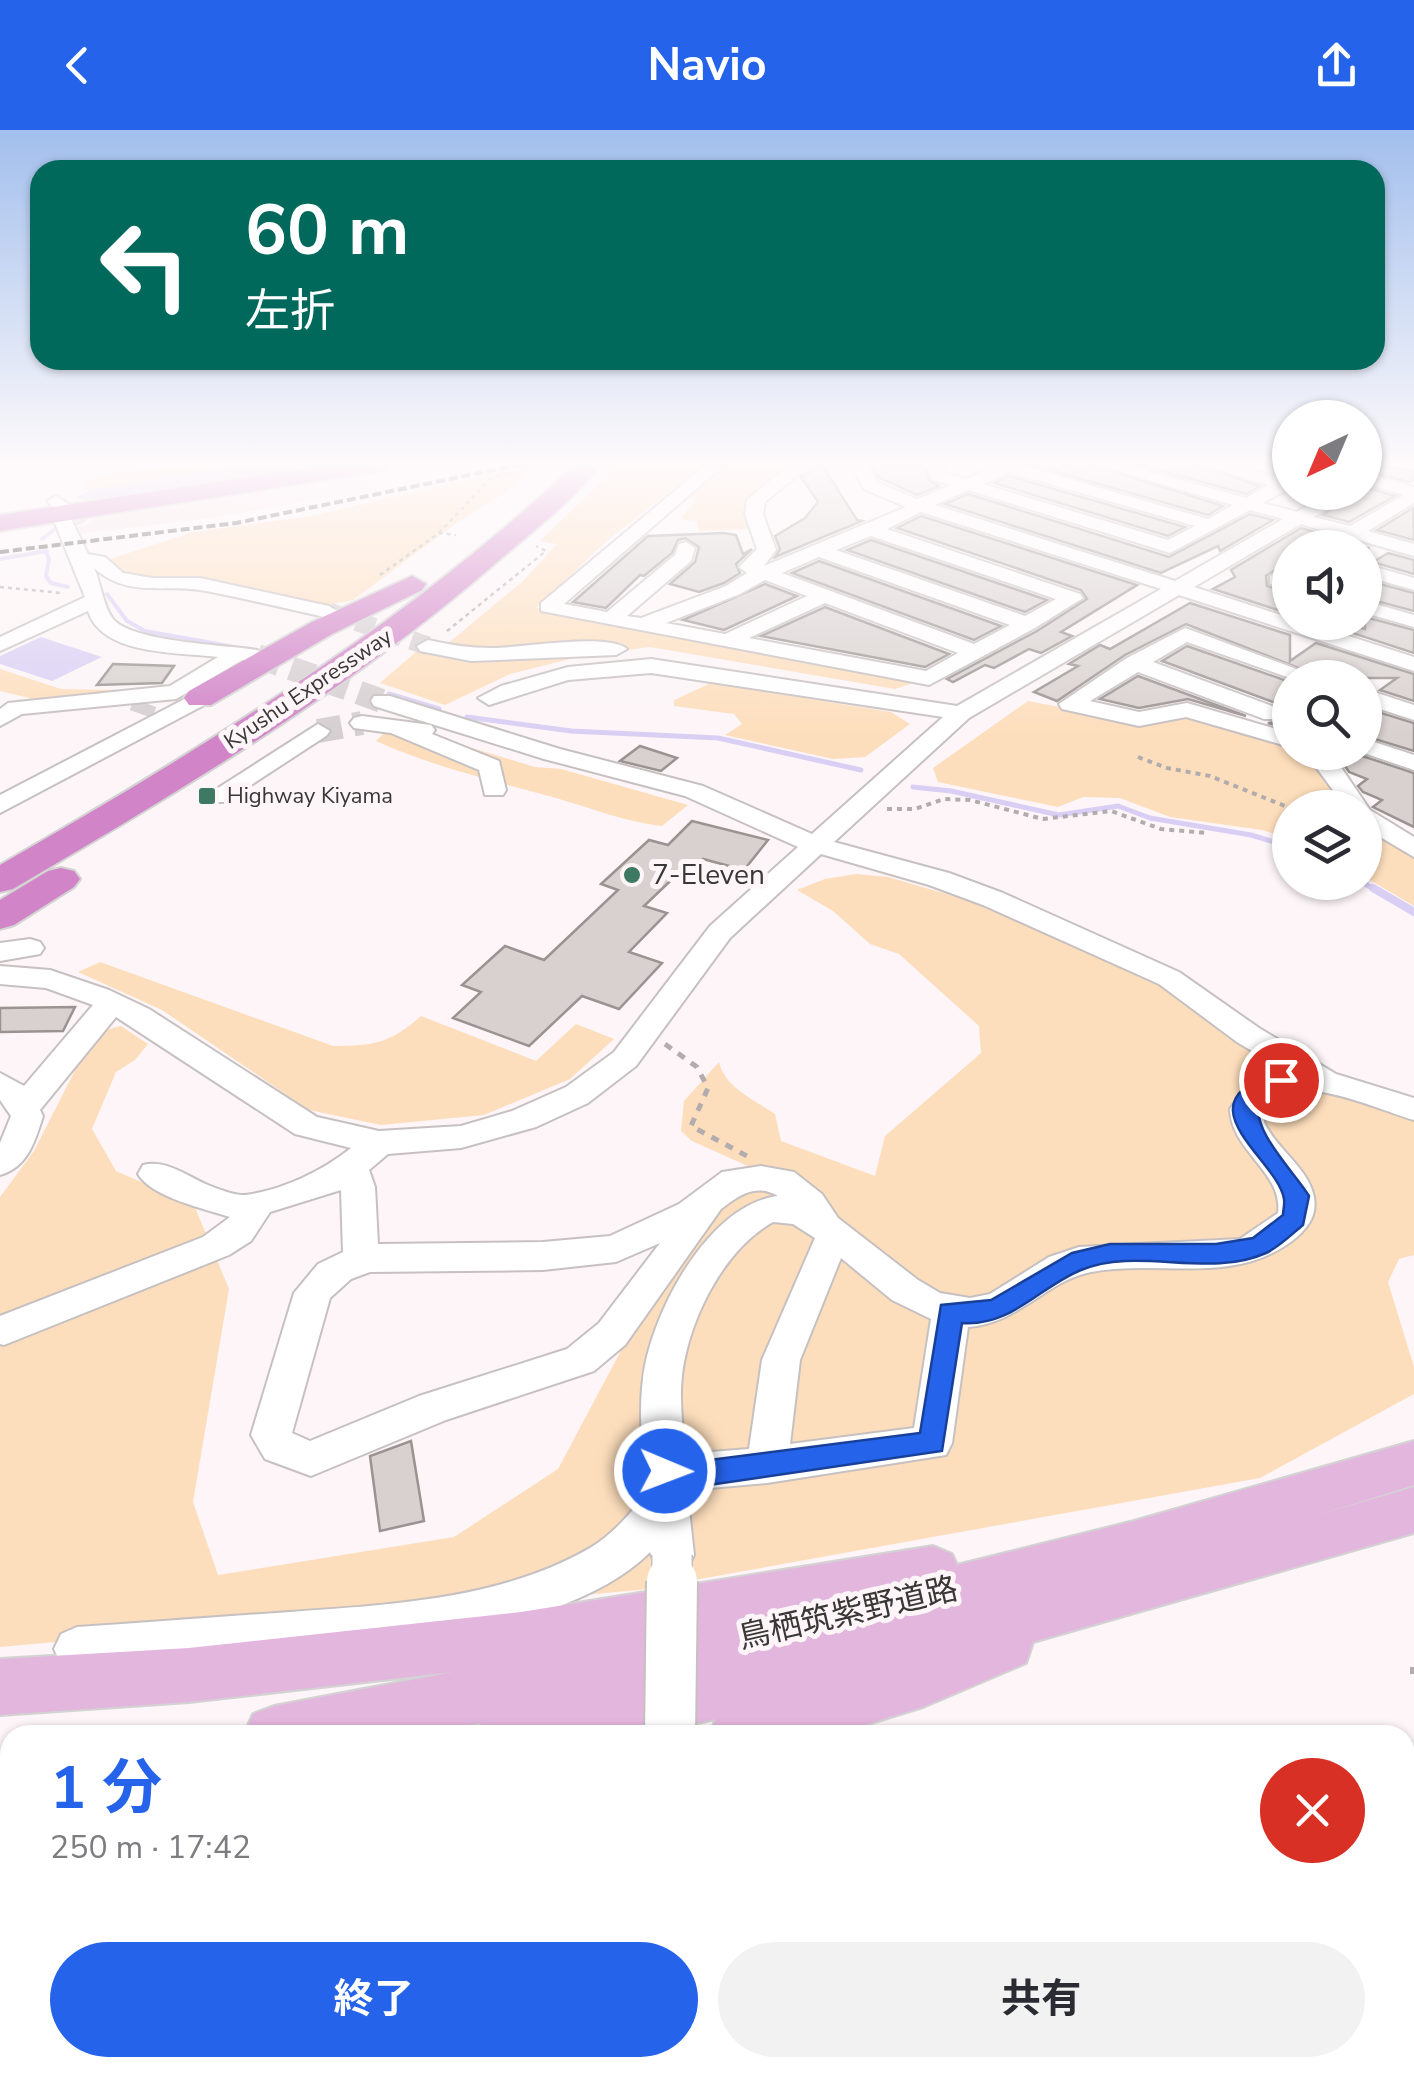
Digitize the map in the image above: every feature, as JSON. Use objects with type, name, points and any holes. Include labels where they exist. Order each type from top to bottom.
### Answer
[{"type":"highway","name":"Kyushu Expressway","points":[[0,846],[174,746],[334,642],[451,554]]},
{"type":"highway","name":"Kyushu Expressway","points":[[0,881],[136,802],[297,700],[447,590],[481,554]]},
{"type":"highway","points":[[0,917],[200,793],[334,702],[511,554]]},
{"type":"highway","points":[[200,698],[322,628],[412,584]]},
{"type":"main road","name":"鳥栖筑紫野道路","points":[[556,1725],[738,1689],[1127,1570],[1295,1501],[1414,1464]]},
{"type":"main road","name":"鳥栖筑紫野道路","points":[[328,1725],[840,1616],[1127,1570],[1236,1564],[1414,1510]]},
{"type":"main road","points":[[0,1687],[189,1676],[521,1638],[868,1579],[1127,1570]]},
{"type":"main road","points":[[771,1725],[923,1679],[1127,1570]]},
{"type":"street","points":[[54,760],[144,704],[247,655],[139,640],[114,632],[100,617],[79,554]]},
{"type":"street","points":[[611,554],[548,607],[930,678],[1073,598],[943,554]]},
{"type":"street","points":[[610,619],[685,554]]},
{"type":"street","points":[[763,554],[748,567],[974,652]]},
{"type":"street","points":[[642,625],[725,594],[809,554]]},
{"type":"street","points":[[829,554],[1028,624]]},
{"type":"street","points":[[1009,576],[1052,554]]},
{"type":"street","points":[[1067,554],[1272,614]]},
{"type":"street","points":[[0,975],[50,979],[112,1002],[307,1126],[379,1142],[461,1138],[524,1119],[578,1095],[624,1059],[720,932],[962,713],[1237,554]]},
{"type":"street","points":[[81,558],[98,561],[117,578],[152,584],[200,584],[329,612]]},
{"type":"street","points":[[1382,575],[1414,584]]},
{"type":"street","points":[[726,640],[823,596]]},
{"type":"street","points":[[0,645],[94,600]]},
{"type":"street","points":[[1382,611],[1414,621]]},
{"type":"street","points":[[1272,664],[1185,634],[1070,704],[1139,719],[1186,710],[1272,729]]},
{"type":"street","points":[[1260,660],[1292,640]]},
{"type":"street","points":[[1351,640],[1414,664]]},
{"type":"street","points":[[428,646],[458,656],[576,647],[618,649],[650,655],[651,666]]},
{"type":"street","points":[[1135,664],[1272,725]]},
{"type":"street","points":[[489,698],[558,673],[616,665],[651,666],[962,713]]},
{"type":"street","points":[[0,805],[200,698]]},
{"type":"street","points":[[1382,702],[1414,714]]},
{"type":"street","points":[[0,719],[16,708],[144,704]]},
{"type":"street","points":[[494,790],[490,766],[377,716],[552,754],[694,792],[813,844],[939,879],[1091,940],[1168,978],[1248,1035],[1325,1081],[1414,1109]]},
{"type":"street","points":[[216,797],[318,731]]},
{"type":"street","points":[[1382,752],[1414,763]]},
{"type":"street","points":[[1382,827],[1414,849]]},
{"type":"street","points":[[0,952],[30,948]]},
{"type":"street","points":[[23,1108],[112,1002]]},
{"type":"street","points":[[670,1725],[672,1555],[661,1394],[668,1350],[698,1277],[758,1212],[782,1208],[832,1233],[891,1281],[928,1303],[951,1312],[980,1314],[1000,1307],[1072,1262],[1110,1253],[1240,1252],[1260,1246],[1295,1219],[1297,1196],[1246,1124],[1247,1104],[1260,1088],[1281,1080],[1325,1081]]},
{"type":"street","points":[[0,1084],[18,1097],[27,1116],[17,1146],[0,1163]]},
{"type":"street","points":[[4,1330],[216,1246],[238,1232],[258,1202],[335,1178],[379,1142]]},
{"type":"street","points":[[351,1168],[358,1187],[361,1259]]},
{"type":"street","points":[[155,1174],[201,1196],[250,1210]]},
{"type":"street","points":[[706,1202],[682,1242],[612,1334],[580,1360],[433,1408],[311,1459],[279,1448],[271,1435],[312,1293],[336,1270],[361,1259],[543,1256],[616,1250],[706,1202],[734,1181],[782,1181],[810,1203],[832,1233]]},
{"type":"street","points":[[767,1465],[781,1360],[832,1233]]},
{"type":"street","points":[[77,1649],[393,1624],[477,1611],[552,1588],[608,1561],[640,1536],[665,1487],[702,1473],[932,1443],[951,1312]]},
{"type":"path","points":[[329,612],[410,554]]},
{"type":"path","points":[[428,646],[544,554]]},
{"type":"path","points":[[0,586],[83,595],[94,600]]},
{"type":"path","points":[[1138,757],[1167,768],[1210,776],[1272,801]]},
{"type":"path","points":[[861,801],[892,810],[916,809],[944,799],[970,800],[1044,819],[1112,811],[1161,829],[1207,833]]},
{"type":"path","points":[[646,1032],[697,1067],[708,1088],[691,1126],[766,1166],[782,1181]]},
{"type":"shaded area","points":[[126,554],[415,554],[353,600],[322,606],[118,575],[104,561]]},
{"type":"shaded area","points":[[548,554],[593,554],[536,608],[920,681],[895,689],[650,647],[578,657],[510,674],[445,705],[380,683],[417,651],[446,645],[523,581]]},
{"type":"shaded area","points":[[41,637],[102,657],[52,681],[0,664],[0,656]]},
{"type":"shaded area","points":[[0,669],[61,689],[121,690],[119,700],[46,702],[0,691]]},
{"type":"shaded area","points":[[711,683],[891,712],[910,724],[865,757],[833,759],[725,735],[742,724],[734,714],[674,706],[674,700]]},
{"type":"shaded area","points":[[1028,701],[1146,723],[1189,714],[1272,740],[1272,770],[1323,770],[1341,790],[1272,790],[1272,833],[1170,817],[1120,798],[1083,797],[1058,807],[938,782],[933,768]]},
{"type":"shaded area","points":[[387,730],[432,736],[535,767],[561,769],[688,805],[662,826],[634,821],[442,766],[376,741]]},
{"type":"shaded area","points":[[1382,833],[1414,853],[1414,906],[1382,887]]},
{"type":"shaded area","points":[[856,874],[888,877],[1005,911],[1156,983],[1323,1088],[1414,1115],[1414,1255],[1399,1259],[1388,1282],[1414,1367],[1414,1394],[1260,1478],[639,1590],[0,1647],[0,1197],[34,1151],[94,1033],[121,1026],[148,1044],[135,1060],[116,1072],[92,1129],[116,1171],[194,1205],[229,1289],[193,1502],[218,1575],[454,1537],[558,1469],[714,1176],[750,1167],[692,1141],[681,1131],[684,1101],[719,1062],[734,1086],[775,1114],[781,1141],[875,1176],[885,1136],[981,1053],[979,1026],[899,954],[870,944],[833,911],[797,890],[825,879]]},
{"type":"shaded area","points":[[100,962],[333,1046],[381,1041],[421,1016],[536,1061],[576,1024],[614,1039],[570,1079],[484,1115],[381,1125],[309,1110],[162,1010],[78,972]]},
{"type":"building","points":[[628,554],[671,554],[644,576],[640,575],[606,608],[573,602]]},
{"type":"building","points":[[697,554],[747,554],[736,564],[740,573],[724,583],[699,592],[670,584],[695,562]]},
{"type":"building","points":[[858,554],[912,554],[1047,600],[1025,612]]},
{"type":"building","points":[[974,554],[1040,554],[1137,585],[1061,632],[1072,636],[1041,653],[1029,649],[994,668],[985,665],[953,682],[947,679],[1087,599],[1081,590]]},
{"type":"building","points":[[1101,554],[1169,557],[1201,554],[1161,573]]},
{"type":"building","points":[[1258,554],[1272,554],[1272,572],[1266,576],[1267,586],[1272,588],[1272,608],[1213,589],[1235,577],[1231,570]]},
{"type":"building","points":[[1391,554],[1414,560],[1414,574],[1382,565],[1382,557]]},
{"type":"building","points":[[819,561],[1001,626],[974,640],[792,573]]},
{"type":"building","points":[[765,584],[797,596],[724,630],[683,620]]},
{"type":"building","points":[[1382,585],[1414,593],[1414,611],[1382,603]]},
{"type":"building","points":[[1190,603],[1272,629],[1272,640],[1290,640],[1290,660],[1278,660],[1186,624],[1125,655],[1057,701],[1034,692],[1078,666],[1069,664],[1100,645],[1110,649]]},
{"type":"building","points":[[825,607],[949,654],[925,667],[761,636]]},
{"type":"building","points":[[1382,622],[1414,630],[1414,653],[1374,640],[1382,640]]},
{"type":"building","points":[[1316,643],[1370,660],[1291,660]]},
{"type":"building","points":[[1187,646],[1272,676],[1272,702],[1162,661]]},
{"type":"building","points":[[113,664],[174,666],[162,683],[97,685]]},
{"type":"building","points":[[1382,664],[1414,674],[1414,701],[1382,691],[1397,678],[1382,678]]},
{"type":"building","points":[[1138,676],[1246,716],[1188,699],[1139,708],[1100,699]]},
{"type":"building","points":[[1382,713],[1414,723],[1414,751],[1382,741]]},
{"type":"building","points":[[640,746],[677,758],[661,771],[620,761]]},
{"type":"building","points":[[1382,762],[1414,773],[1414,827],[1382,811],[1382,790],[1361,790],[1358,786],[1367,779],[1349,772],[1382,770]]},
{"type":"building","points":[[692,821],[768,840],[744,870],[703,859],[697,866],[688,864],[644,906],[667,913],[629,952],[662,963],[619,1009],[582,996],[529,1046],[453,1018],[481,992],[462,985],[505,946],[544,960],[618,890],[601,884],[649,840],[668,845]]},
{"type":"building","points":[[75,1007],[63,1031],[0,1032],[0,1008]]},
{"type":"building","points":[[411,1441],[424,1521],[380,1531],[370,1456]]},
{"type":"waterway","points":[[0,559],[30,554]]},
{"type":"waterway","points":[[47,554],[46,576],[51,583],[68,587]]},
{"type":"waterway","points":[[107,594],[127,621],[145,631],[251,650],[247,649]]},
{"type":"waterway","points":[[389,694],[439,709]]},
{"type":"waterway","points":[[467,717],[571,731],[718,738],[861,770]]},
{"type":"waterway","points":[[913,787],[951,791],[1059,815],[1118,806],[1150,818],[1272,841]]},
{"type":"waterway","points":[[1382,893],[1414,912]]},
{"type":"tunnel","points":[[329,612],[428,646]]},
{"type":"tunnel","points":[[257,656],[382,701]]},
{"type":"tunnel","points":[[141,714],[145,703]]},
{"type":"tunnel","points":[[318,731],[362,723]]},
{"type":"place","name":"Highway Kiyama","points":[[207,796]]},
{"type":"place","name":"7-Eleven","points":[[632,875]]},
{"type":"route","points":[[665,1471],[702,1473],[932,1443],[951,1312],[980,1314],[1000,1307],[1072,1262],[1110,1253],[1216,1254],[1260,1246],[1295,1219],[1297,1196],[1246,1124],[1247,1104],[1260,1088],[1281,1080]]}]
